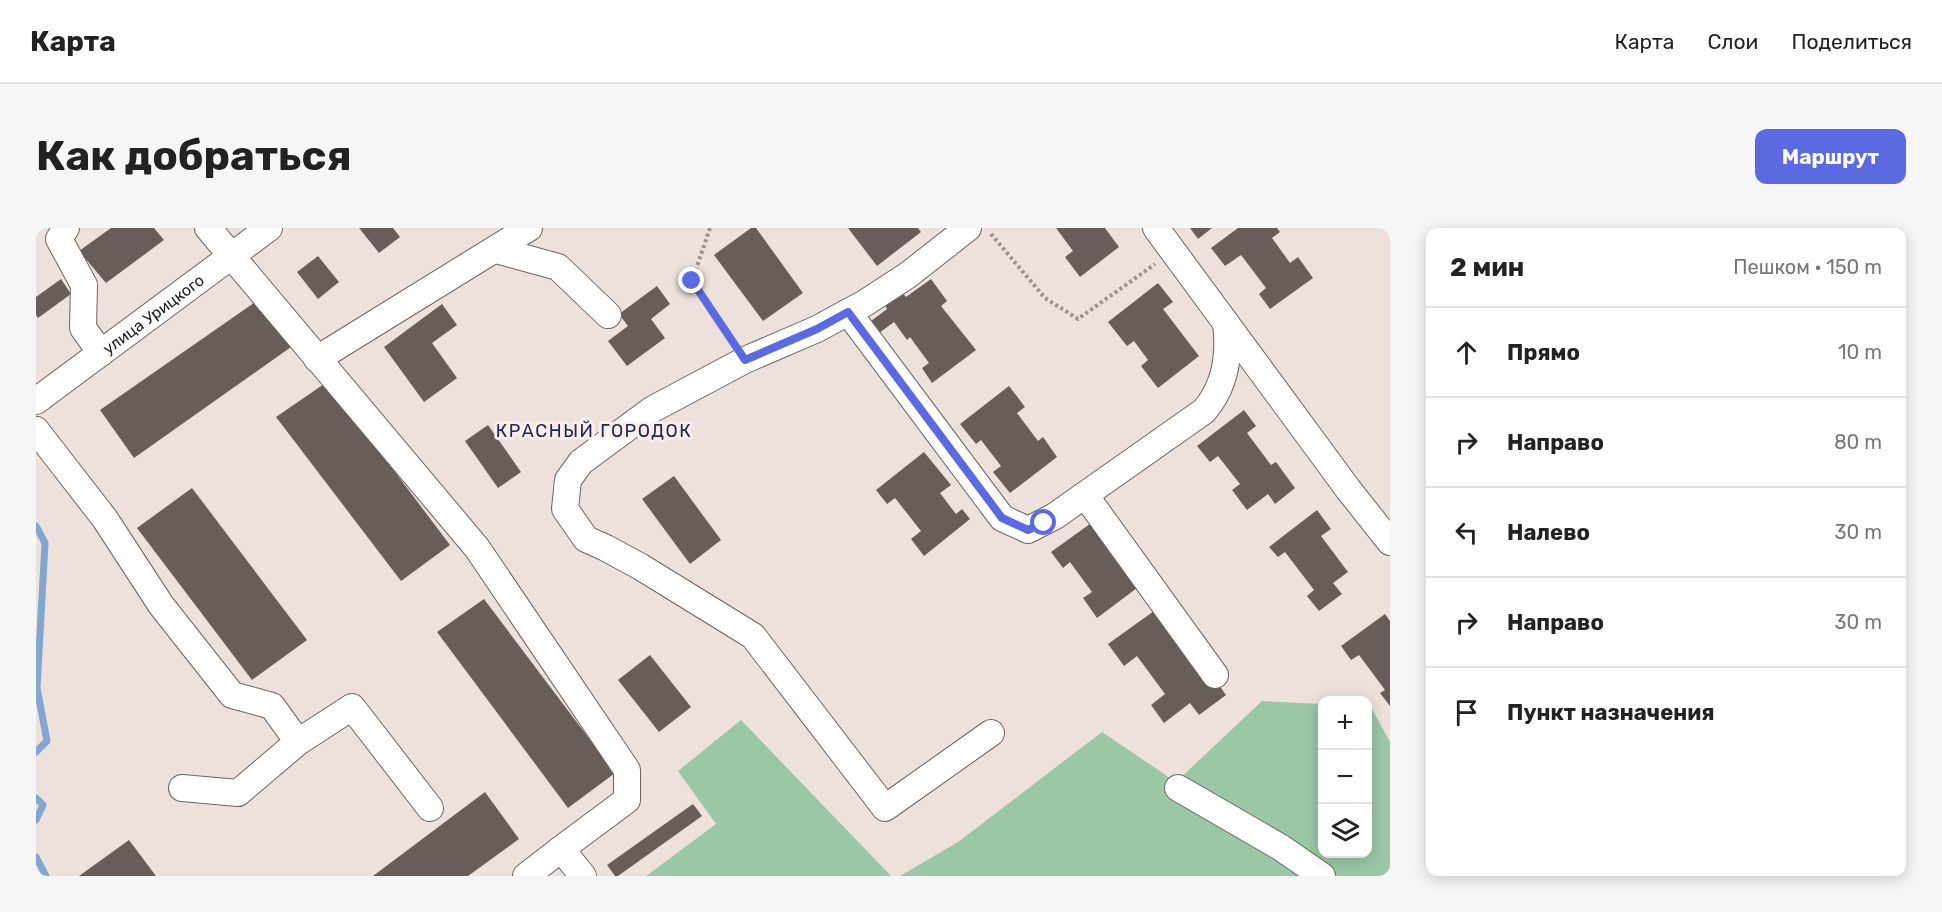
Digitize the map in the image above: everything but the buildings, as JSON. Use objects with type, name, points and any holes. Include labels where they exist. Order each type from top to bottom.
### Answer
[{"type":"street","points":[[66,228],[59,239],[84,285],[83,328],[100,353]]},
{"type":"street","points":[[208,228],[477,548],[627,770],[627,800],[526,876]]},
{"type":"street","name":"улица Урицкого","points":[[36,401],[269,228]]},
{"type":"street","points":[[317,359],[529,228]]},
{"type":"street","points":[[968,228],[908,275],[848,312],[817,329],[745,360],[653,409],[581,462],[568,480],[565,509],[586,538],[632,562],[753,636],[885,808],[991,732]]},
{"type":"street","points":[[1156,228],[1348,489],[1390,542]]},
{"type":"street","points":[[496,250],[558,267],[608,315]]},
{"type":"street","points":[[848,312],[1002,518],[1028,530],[1050,520],[1204,411],[1216,398],[1224,376],[1228,351],[1226,323]]},
{"type":"street","points":[[36,430],[105,519],[161,605],[232,695],[272,705],[298,742]]},
{"type":"street","points":[[1085,495],[1215,675]]},
{"type":"street","points":[[182,788],[238,793],[298,742],[352,707],[430,808]]},
{"type":"street","points":[[1178,788],[1280,847],[1322,876]]},
{"type":"street","points":[[561,849],[583,876]]},
{"type":"path","points":[[710,228],[692,281],[745,360]]},
{"type":"path","points":[[986,228],[1045,298],[1078,319],[1172,251]]},
{"type":"green space","points":[[1262,701],[1318,704],[1318,858],[1372,858],[1372,709],[1390,742],[1390,876],[900,876],[958,842],[1102,732],[1176,782]]},
{"type":"green space","points":[[741,720],[891,876],[646,876],[716,824],[678,771]]},
{"type":"waterway","points":[[36,526],[45,543],[37,688],[47,741],[36,752]]},
{"type":"waterway","points":[[36,798],[43,805],[36,820]]},
{"type":"waterway","points":[[36,857],[46,876]]},
{"type":"district","name":"КРАСНЫЙ ГОРОДОК","points":[[594,431]]},
{"type":"route","points":[[692,281],[745,360],[817,329],[848,312],[1002,518],[1028,530],[1044,523]]}]
